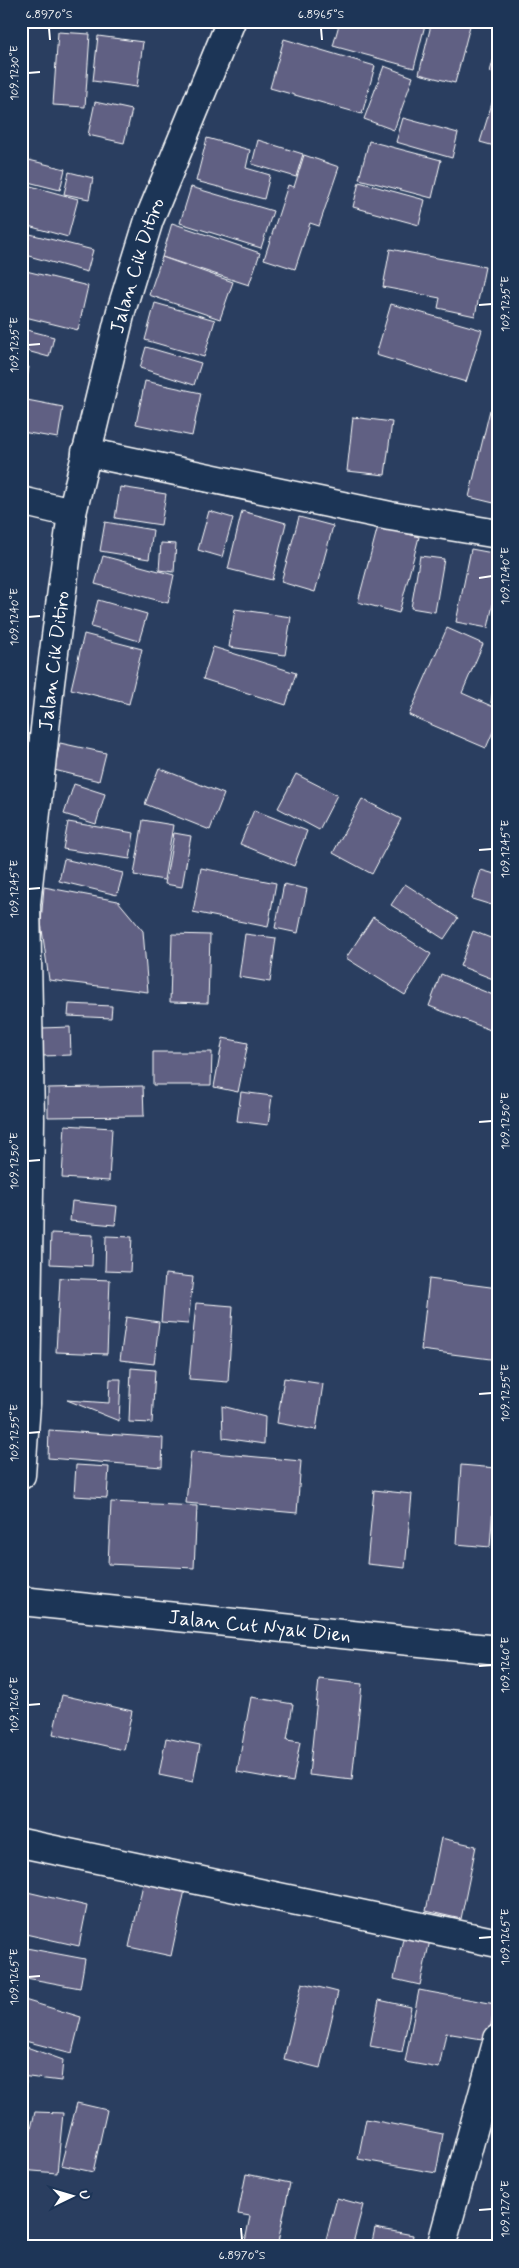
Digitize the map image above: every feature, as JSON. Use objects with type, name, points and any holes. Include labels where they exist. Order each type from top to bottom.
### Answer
[{"type":"street","name":"Jalan Cik Ditiro","points":[[21,1475],[26,1404],[30,1119],[26,904],[50,682],[72,513],[121,311],[149,220],[231,21]]},
{"type":"street","points":[[86,452],[390,516],[498,534]]},
{"type":"street","points":[[21,501],[72,513]]},
{"type":"street","name":"Jalan Cut Nyak Dien","points":[[21,1601],[498,1650]]},
{"type":"street","points":[[21,1843],[498,1943]]},
{"type":"street","points":[[441,2247],[498,2039]]},
{"type":"building","points":[[340,21],[426,21],[414,68],[333,46]]},
{"type":"building","points":[[432,21],[471,22],[455,83],[419,74]]},
{"type":"building","points":[[58,32],[90,34],[85,107],[53,105]]},
{"type":"building","points":[[98,36],[143,42],[137,87],[93,81]]},
{"type":"building","points":[[284,39],[375,66],[362,114],[270,88]]},
{"type":"building","points":[[498,43],[498,74],[490,72]]},
{"type":"building","points":[[384,66],[413,77],[394,130],[364,119]]},
{"type":"building","points":[[494,97],[498,99],[498,147],[480,142]]},
{"type":"building","points":[[95,102],[132,110],[124,143],[88,135]]},
{"type":"building","points":[[403,118],[458,133],[452,158],[396,142]]},
{"type":"building","points":[[207,138],[250,150],[246,168],[270,175],[264,199],[196,181]]},
{"type":"building","points":[[258,140],[303,154],[296,177],[252,164]]},
{"type":"building","points":[[369,141],[441,160],[432,198],[359,179]]},
{"type":"building","points":[[304,155],[339,167],[319,226],[310,223],[295,269],[264,259],[288,185],[294,187]]},
{"type":"building","points":[[29,160],[65,169],[60,190],[24,181]]},
{"type":"building","points":[[69,172],[93,178],[89,199],[64,194]]},
{"type":"building","points":[[359,182],[425,200],[419,225],[353,207]]},
{"type":"building","points":[[27,185],[78,199],[68,237],[21,224],[21,206]]},
{"type":"building","points":[[191,187],[273,211],[261,248],[180,223]]},
{"type":"building","points":[[172,223],[260,253],[249,285],[162,257]]},
{"type":"building","points":[[30,234],[93,250],[87,272],[25,255]]},
{"type":"building","points":[[390,249],[485,267],[475,316],[438,308],[440,298],[383,287]]},
{"type":"building","points":[[162,257],[233,282],[220,319],[149,295]]},
{"type":"building","points":[[26,271],[88,286],[78,330],[21,316],[21,291]]},
{"type":"building","points":[[155,303],[215,320],[204,357],[145,340]]},
{"type":"building","points":[[391,304],[482,330],[466,382],[376,355]]},
{"type":"building","points":[[23,329],[54,337],[49,357],[27,351]]},
{"type":"building","points":[[146,347],[201,363],[194,385],[140,368]]},
{"type":"building","points":[[21,366],[29,367],[24,395],[21,394]]},
{"type":"building","points":[[145,381],[201,393],[192,436],[136,424]]},
{"type":"building","points":[[27,400],[63,407],[58,438],[22,432]]},
{"type":"building","points":[[490,410],[498,412],[498,504],[469,497]]},
{"type":"building","points":[[353,417],[392,422],[385,475],[347,471]]},
{"type":"building","points":[[120,487],[166,494],[161,525],[115,518]]},
{"type":"building","points":[[209,511],[233,518],[222,557],[198,550]]},
{"type":"building","points":[[242,511],[286,523],[272,580],[228,569]]},
{"type":"building","points":[[299,517],[333,526],[315,592],[281,582]]},
{"type":"building","points":[[105,522],[153,530],[149,559],[100,551]]},
{"type":"building","points":[[378,526],[419,537],[399,613],[358,602]]},
{"type":"building","points":[[161,543],[176,544],[174,572],[159,570]]},
{"type":"building","points":[[471,549],[498,554],[498,580],[488,628],[456,622]]},
{"type":"building","points":[[103,556],[174,575],[168,603],[95,584]]},
{"type":"building","points":[[420,556],[444,559],[435,612],[411,608]]},
{"type":"building","points":[[98,600],[147,614],[139,641],[91,627]]},
{"type":"building","points":[[235,609],[291,617],[285,655],[229,647]]},
{"type":"building","points":[[447,628],[483,644],[462,693],[498,709],[498,720],[486,748],[409,715]]},
{"type":"building","points":[[84,634],[142,649],[129,704],[71,689]]},
{"type":"building","points":[[213,647],[296,673],[286,705],[203,679]]},
{"type":"building","points":[[498,655],[498,704],[491,703]]},
{"type":"building","points":[[60,743],[106,753],[99,781],[54,770]]},
{"type":"building","points":[[159,768],[224,794],[210,830],[145,804]]},
{"type":"building","points":[[296,774],[337,795],[319,830],[278,808]]},
{"type":"building","points":[[74,784],[105,794],[96,824],[64,814]]},
{"type":"building","points":[[362,799],[401,819],[372,874],[333,853]]},
{"type":"building","points":[[254,810],[307,831],[294,866],[240,844]]},
{"type":"building","points":[[143,820],[173,825],[164,880],[134,875]]},
{"type":"building","points":[[68,822],[134,833],[130,859],[63,849]]},
{"type":"building","points":[[174,833],[191,836],[182,887],[165,884]]},
{"type":"building","points":[[64,859],[123,873],[117,895],[59,881]]},
{"type":"building","points":[[201,868],[276,883],[268,927],[193,912]]},
{"type":"building","points":[[481,870],[498,875],[498,907],[472,899]]},
{"type":"building","points":[[284,884],[307,889],[298,933],[275,928]]},
{"type":"building","points":[[405,884],[458,918],[444,939],[391,905]]},
{"type":"building","points":[[44,887],[118,901],[143,931],[148,992],[49,980],[41,922]]},
{"type":"building","points":[[373,917],[431,954],[405,995],[346,958]]},
{"type":"building","points":[[473,931],[498,941],[498,981],[460,966]]},
{"type":"building","points":[[172,934],[210,935],[208,1003],[170,1002]]},
{"type":"building","points":[[245,934],[276,938],[270,982],[239,977]]},
{"type":"building","points":[[441,974],[498,997],[498,1033],[429,1006]]},
{"type":"building","points":[[69,1004],[112,1006],[111,1018],[68,1016]]},
{"type":"building","points":[[70,1027],[71,1055],[43,1056],[41,1028]]},
{"type":"building","points":[[223,1038],[248,1043],[238,1092],[214,1087]]},
{"type":"building","points":[[153,1052],[212,1052],[211,1085],[153,1085]]},
{"type":"building","points":[[143,1086],[144,1116],[48,1117],[48,1088]]},
{"type":"building","points":[[241,1092],[272,1096],[268,1125],[237,1121]]},
{"type":"building","points":[[65,1125],[112,1128],[109,1181],[62,1178]]},
{"type":"building","points":[[72,1201],[117,1206],[115,1225],[70,1221]]},
{"type":"building","points":[[51,1233],[93,1235],[92,1266],[50,1264]]},
{"type":"building","points":[[106,1236],[132,1237],[130,1272],[105,1271]]},
{"type":"building","points":[[165,1274],[193,1277],[188,1324],[161,1322]]},
{"type":"building","points":[[60,1278],[110,1280],[107,1354],[56,1352]]},
{"type":"building","points":[[429,1279],[498,1288],[498,1360],[421,1350]]},
{"type":"building","points":[[196,1303],[233,1306],[228,1382],[189,1379]]},
{"type":"building","points":[[126,1317],[159,1322],[154,1364],[120,1360]]},
{"type":"building","points":[[131,1368],[155,1370],[152,1423],[129,1422]]},
{"type":"building","points":[[284,1378],[323,1384],[316,1430],[277,1423]]},
{"type":"building","points":[[110,1379],[121,1379],[119,1421],[67,1400],[109,1403]]},
{"type":"building","points":[[222,1406],[265,1417],[264,1444],[223,1438]]},
{"type":"building","points":[[49,1430],[163,1438],[162,1467],[48,1458]]},
{"type":"building","points":[[191,1451],[301,1461],[297,1513],[186,1503]]},
{"type":"building","points":[[76,1465],[109,1467],[107,1498],[74,1496]]},
{"type":"building","points":[[461,1465],[496,1468],[490,1547],[456,1544]]},
{"type":"building","points":[[374,1490],[412,1494],[405,1568],[367,1564]]},
{"type":"building","points":[[111,1502],[197,1506],[194,1568],[108,1564]]},
{"type":"building","points":[[319,1679],[362,1684],[352,1780],[309,1775]]},
{"type":"building","points":[[62,1695],[132,1711],[124,1750],[53,1734]]},
{"type":"building","points":[[251,1697],[293,1704],[287,1740],[300,1742],[293,1782],[237,1772]]},
{"type":"building","points":[[166,1738],[200,1745],[193,1782],[159,1775]]},
{"type":"building","points":[[441,1838],[476,1846],[461,1919],[426,1911]]},
{"type":"building","points":[[21,1860],[28,1863],[21,1882]]},
{"type":"building","points":[[144,1880],[185,1890],[171,1956],[129,1947]]},
{"type":"building","points":[[23,1891],[87,1906],[79,1946],[21,1933]]},
{"type":"building","points":[[405,1930],[431,1936],[420,1985],[394,1979]]},
{"type":"building","points":[[21,1947],[85,1959],[80,1988],[21,1977]]},
{"type":"building","points":[[302,1983],[338,1992],[320,2068],[284,2059]]},
{"type":"building","points":[[419,1990],[495,2004],[488,2040],[446,2033],[439,2068],[405,2062]]},
{"type":"building","points":[[21,1999],[81,2017],[72,2053],[21,2040]]},
{"type":"building","points":[[379,2000],[411,2007],[402,2052],[370,2046]]},
{"type":"building","points":[[21,2045],[63,2060],[61,2081],[21,2076]]},
{"type":"building","points":[[21,2080],[26,2081],[24,2100],[21,2099]]},
{"type":"building","points":[[77,2103],[107,2110],[93,2172],[61,2165]]},
{"type":"building","points":[[35,2112],[63,2113],[57,2173],[21,2170]]},
{"type":"building","points":[[366,2119],[443,2134],[436,2173],[358,2159]]},
{"type":"building","points":[[246,2174],[290,2183],[277,2247],[244,2247],[250,2216],[238,2214]]},
{"type":"building","points":[[337,2198],[363,2205],[352,2247],[324,2247]]},
{"type":"building","points":[[375,2228],[413,2235],[411,2247],[371,2247]]}]
